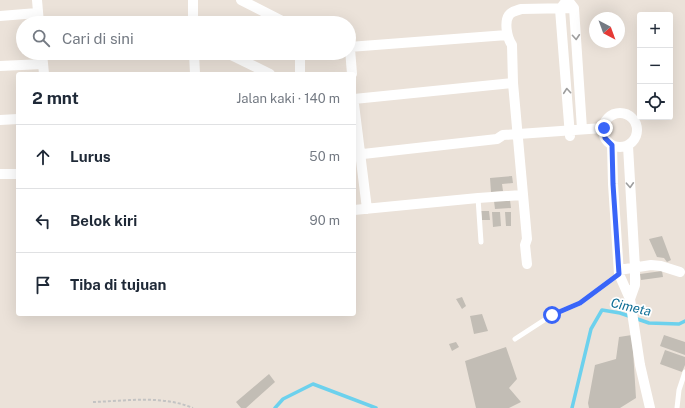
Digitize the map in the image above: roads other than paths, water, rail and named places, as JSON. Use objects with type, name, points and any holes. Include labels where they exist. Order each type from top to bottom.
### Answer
[{"type":"street","points":[[37,0],[38,16]]},
{"type":"street","points":[[193,0],[193,16]]},
{"type":"street","points":[[241,0],[272,16]]},
{"type":"street","points":[[527,264],[525,245],[527,239],[519,195],[510,84],[512,45],[508,38],[507,20],[512,12],[521,9],[560,9],[570,3],[582,129]]},
{"type":"street","points":[[560,9],[570,133]]},
{"type":"street","points":[[0,16],[16,17]]},
{"type":"street","points":[[356,47],[508,38]]},
{"type":"street","points":[[194,60],[195,72]]},
{"type":"street","points":[[241,60],[266,72]]},
{"type":"street","points":[[300,60],[300,72]]},
{"type":"street","points":[[351,60],[352,72]]},
{"type":"street","points":[[0,66],[44,69]]},
{"type":"street","points":[[356,99],[510,84]]},
{"type":"street","points":[[623,113],[636,122],[637,133],[628,146],[622,147],[612,145],[605,138],[605,122],[612,115],[623,113]]},
{"type":"street","points":[[0,120],[16,119]]},
{"type":"street","points":[[570,133],[582,129],[604,130]]},
{"type":"street","points":[[357,155],[497,139],[503,135],[514,138],[604,130]]},
{"type":"street","points":[[356,138],[357,155],[367,209]]},
{"type":"street","points":[[612,145],[619,272],[630,299],[640,365],[650,408]]},
{"type":"street","points":[[628,146],[635,268],[635,285],[630,299]]},
{"type":"street","points":[[0,174],[16,174]]},
{"type":"street","points":[[356,210],[519,195]]},
{"type":"street","points":[[619,272],[635,268],[657,266],[680,272]]},
{"type":"lane","points":[[478,198],[481,242]]},
{"type":"lane","points":[[515,339],[552,315],[580,303],[619,272]]},
{"type":"lane","points":[[677,408],[679,390],[685,372]]},
{"type":"waterway","name":"Cimeta","points":[[572,408],[591,329],[602,310],[620,313],[649,323],[679,324],[685,321]]},
{"type":"waterway","name":"Cimeta","points":[[275,408],[283,399],[313,384],[376,408]]}]
